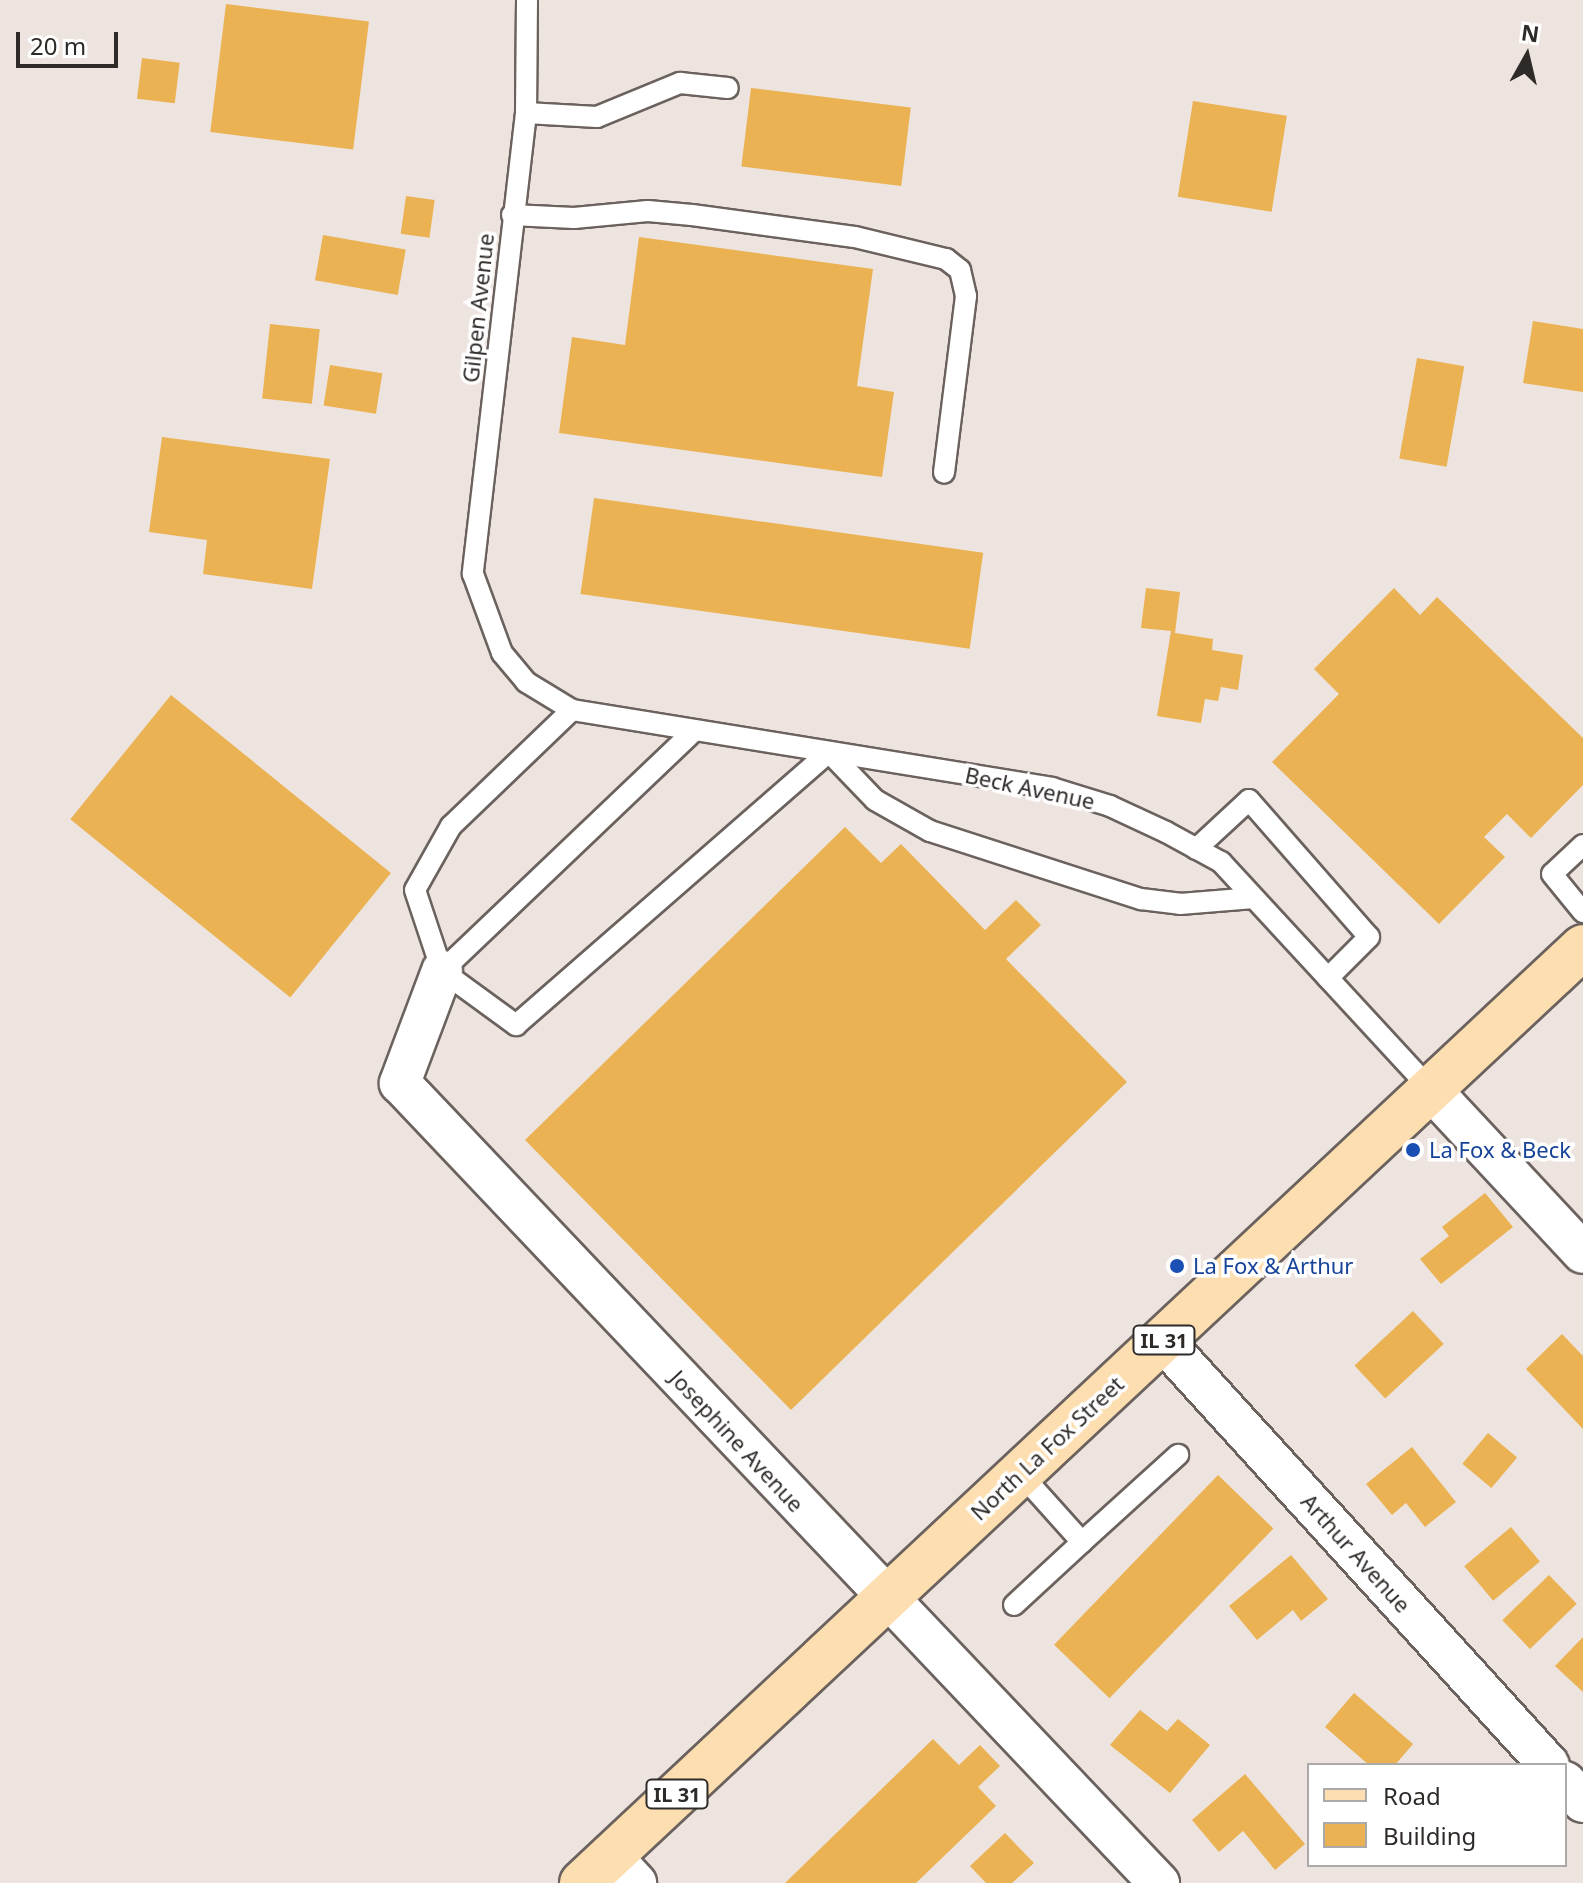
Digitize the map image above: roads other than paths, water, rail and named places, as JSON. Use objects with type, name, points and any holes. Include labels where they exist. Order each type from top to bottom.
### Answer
[{"type":"main road","name":"North La Fox Street","points":[[609,1874],[884,1599],[1583,947]]},
{"type":"street","name":"Josephine Avenue","points":[[442,971],[400,1083],[884,1599],[1159,1883]]},
{"type":"street","name":"Beck Avenue","points":[[1432,1091],[1583,1253]]},
{"type":"street","name":"Arthur Avenue","points":[[1163,1341],[1547,1763]]},
{"type":"street","points":[[1567,1784],[1583,1802]]},
{"type":"lane","name":"Gilpen Avenue","points":[[486,619],[473,574],[526,113],[527,0]]},
{"type":"lane","points":[[526,113],[597,117],[680,83],[728,88]]},
{"type":"lane","points":[[512,215],[574,218],[648,211],[692,215],[855,237],[946,259],[960,270],[966,296],[944,473]]},
{"type":"lane","name":"Beck Avenue","points":[[486,619],[502,653],[526,682],[572,710],[1052,788],[1110,806],[1221,862],[1432,1091]]},
{"type":"lane","points":[[572,710],[451,826],[415,890],[442,971],[516,1025],[829,752],[875,800],[930,831],[1141,899],[1180,904],[1254,898]]},
{"type":"lane","points":[[442,971],[695,730]]},
{"type":"lane","points":[[1196,849],[1249,800],[1369,937],[1328,978]]},
{"type":"lane","points":[[1583,845],[1552,874],[1583,912]]},
{"type":"lane","points":[[1014,1605],[1178,1455]]},
{"type":"lane","points":[[1020,1473],[1082,1542]]},
{"type":"place","name":"La Fox & Beck","points":[[1413,1150]]},
{"type":"place","name":"La Fox & Arthur","points":[[1177,1266]]}]
